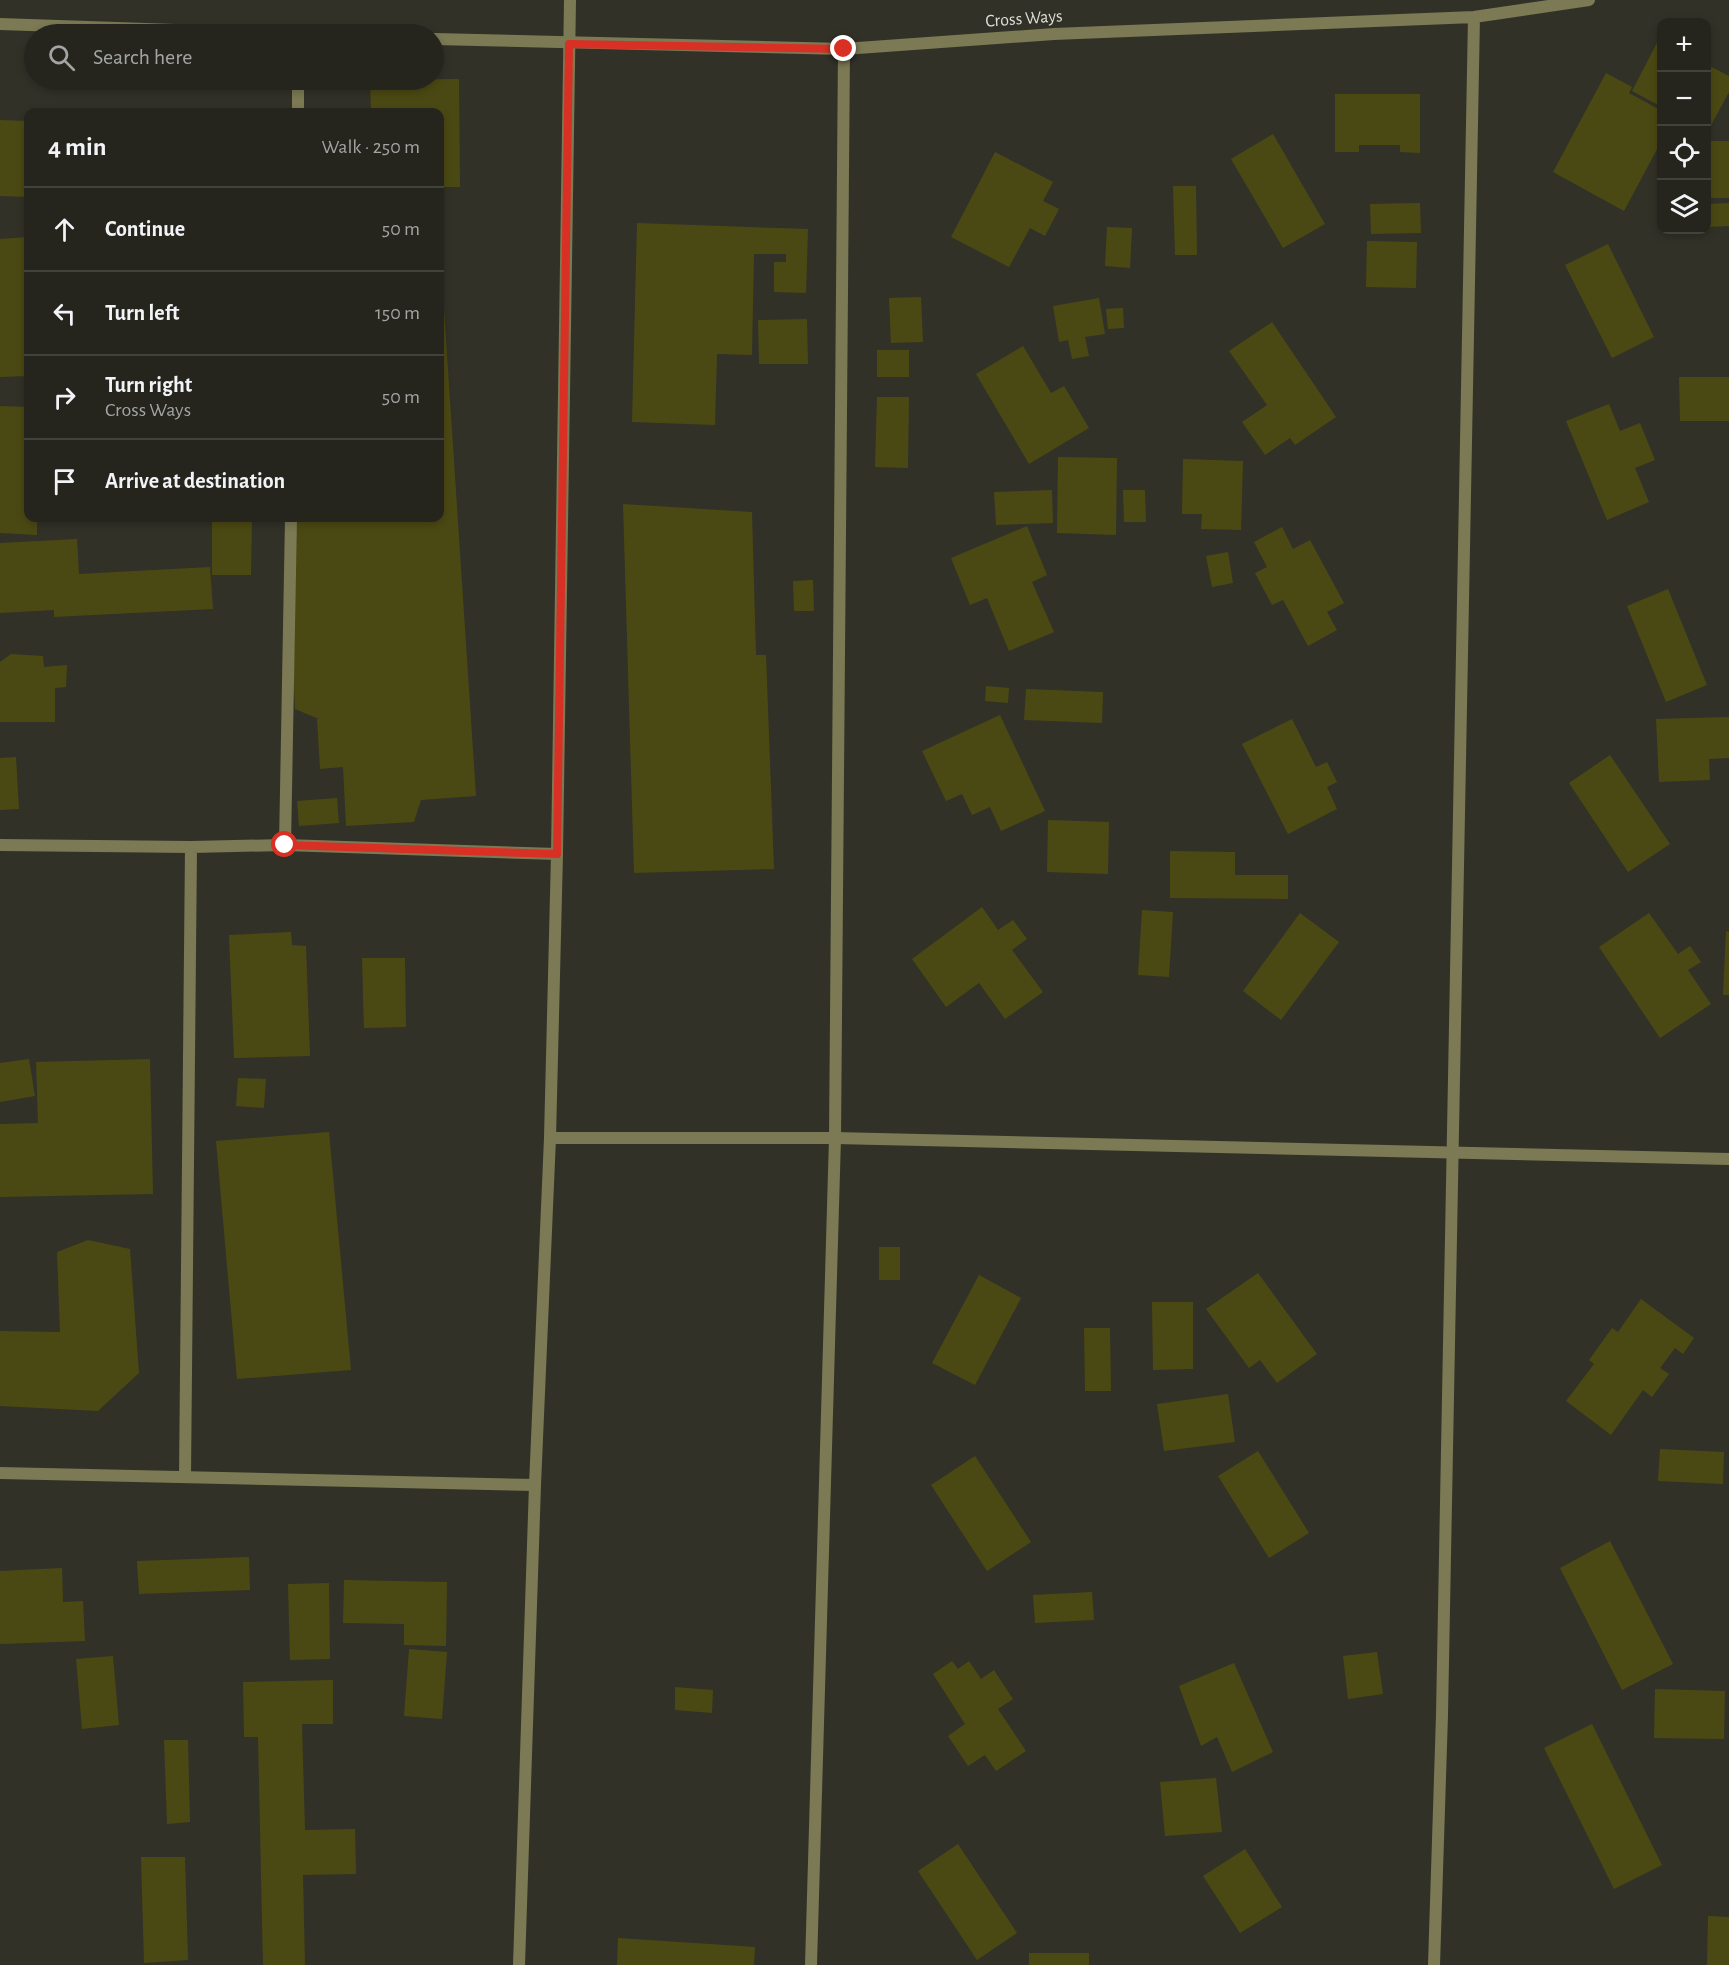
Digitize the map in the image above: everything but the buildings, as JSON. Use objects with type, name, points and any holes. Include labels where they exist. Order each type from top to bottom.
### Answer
[{"type":"street","points":[[519,1965],[535,1485],[550,1138],[557,854],[570,0]]},
{"type":"street","name":"Cross Ways","points":[[444,39],[844,49],[1054,34],[1474,17],[1588,0]]},
{"type":"street","points":[[1434,1965],[1443,1703],[1474,17]]},
{"type":"street","points":[[0,24],[24,25]]},
{"type":"street","points":[[811,1965],[835,1138],[844,49]]},
{"type":"street","points":[[297,108],[298,90]]},
{"type":"street","points":[[285,845],[291,522]]},
{"type":"street","points":[[0,845],[191,847],[285,845],[557,854]]},
{"type":"street","points":[[184,1477],[191,847]]},
{"type":"street","points":[[550,1138],[835,1138],[1729,1159]]},
{"type":"street","points":[[0,1473],[535,1485]]},
{"type":"route","points":[[285,845],[557,854],[569,44],[844,49]]}]
